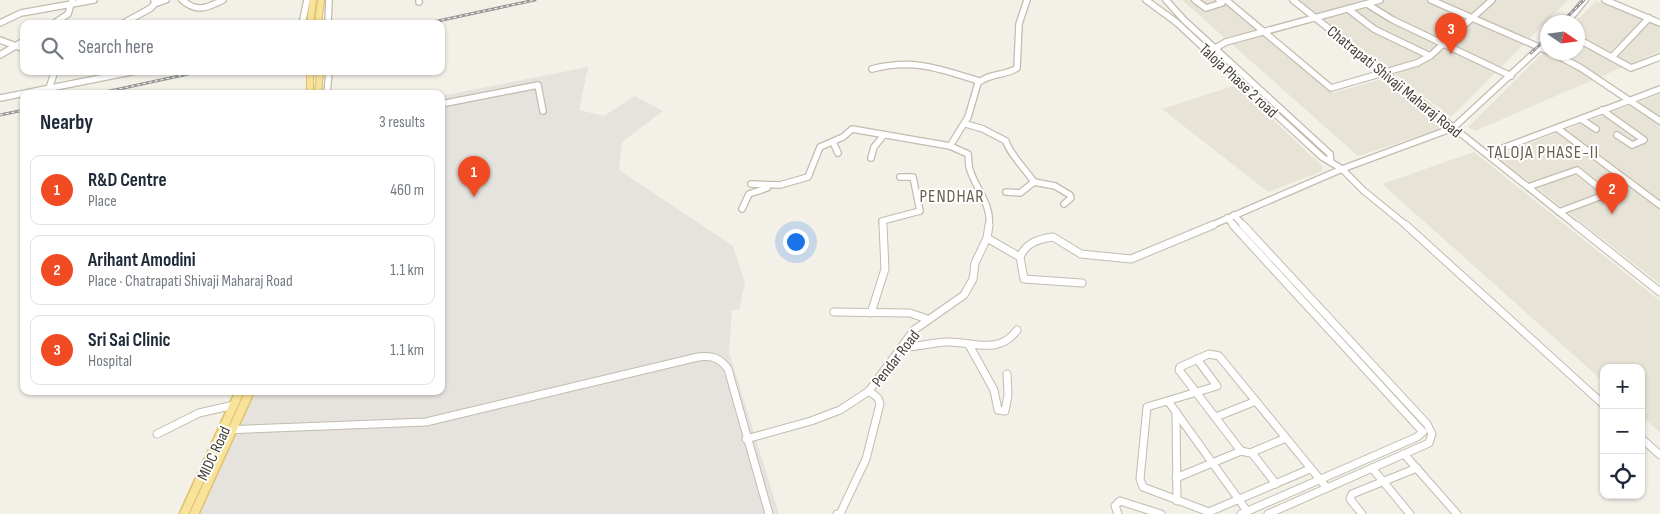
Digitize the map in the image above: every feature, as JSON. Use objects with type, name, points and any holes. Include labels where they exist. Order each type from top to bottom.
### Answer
[{"type":"main road","points":[[311,20],[314,0]]},
{"type":"main road","points":[[318,20],[321,0]]},
{"type":"main road","points":[[310,75],[310,90]]},
{"type":"main road","points":[[318,90],[320,75]]},
{"type":"main road","name":"MIDC Road","points":[[184,514],[224,430],[238,395]]},
{"type":"main road","name":"MIDC Road","points":[[194,514],[248,395]]},
{"type":"street","points":[[1,22],[22,13],[72,2],[94,0]]},
{"type":"street","points":[[128,20],[154,2],[166,0]]},
{"type":"street","points":[[182,0],[188,7],[197,10],[223,0]]},
{"type":"street","points":[[303,20],[307,0]]},
{"type":"street","points":[[328,20],[329,0]]},
{"type":"street","points":[[742,210],[749,194],[808,177],[818,150],[852,129],[950,146],[966,124],[971,111],[975,86],[979,82],[1012,72],[1017,68],[1020,23],[1027,0]]},
{"type":"street","name":"Taloja Phase 2 road","points":[[1146,0],[1176,22],[1316,152],[1342,169],[1364,191],[1397,217],[1600,401]]},
{"type":"street","points":[[1152,0],[1176,22]]},
{"type":"street","points":[[1161,0],[1184,20]]},
{"type":"street","name":"Taloja Phase 2 road","points":[[1166,0],[1184,20],[1330,154],[1332,162]]},
{"type":"street","points":[[1195,0],[1206,8],[1222,4],[1219,0]]},
{"type":"street","points":[[1226,0],[1331,88],[1417,63],[1430,56],[1492,0]]},
{"type":"street","name":"Chatrapati Shivaji Maharaj Road","points":[[1293,0],[1659,291]]},
{"type":"street","points":[[1208,51],[1216,49],[1226,42],[1380,0]]},
{"type":"street","points":[[1082,282],[1024,279],[1020,257],[1025,246],[1053,237],[1066,244],[1074,252],[1081,254],[1131,259],[1226,218],[1279,198],[1342,169],[1453,128],[1539,48],[1431,0]]},
{"type":"street","points":[[1573,15],[1585,0]]},
{"type":"street","points":[[1605,0],[1660,23]]},
{"type":"street","points":[[59,20],[68,14],[72,2]]},
{"type":"street","points":[[1367,4],[1393,20],[1511,76]]},
{"type":"street","points":[[1348,9],[1374,29],[1430,56]]},
{"type":"street","points":[[1612,57],[1649,18]]},
{"type":"street","points":[[0,40],[20,48]]},
{"type":"street","points":[[0,54],[20,43]]},
{"type":"street","points":[[1585,43],[1632,68],[1660,57]]},
{"type":"street","points":[[1569,60],[1660,121]]},
{"type":"street","points":[[872,69],[890,63],[924,63],[979,82]]},
{"type":"street","points":[[49,88],[54,75]]},
{"type":"street","points":[[39,90],[116,75]]},
{"type":"street","points":[[327,90],[329,75]]},
{"type":"street","points":[[445,103],[538,85],[543,111]]},
{"type":"street","points":[[1487,154],[1660,89]]},
{"type":"street","points":[[0,98],[20,94]]},
{"type":"street","points":[[1602,110],[1644,140],[1632,145],[1617,135]]},
{"type":"street","points":[[1581,119],[1596,129]]},
{"type":"street","points":[[966,124],[983,129],[1006,141],[1008,150],[1018,158],[1034,182],[1055,186],[1070,195],[1071,198],[1064,204]]},
{"type":"street","points":[[1557,128],[1660,205]]},
{"type":"street","points":[[871,158],[874,148],[884,135]]},
{"type":"street","points":[[833,142],[838,153]]},
{"type":"street","name":"Pendar Road","points":[[746,439],[785,429],[840,410],[869,391],[903,348],[914,330],[927,319],[950,306],[968,290],[973,279],[975,263],[987,238],[990,216],[970,170],[968,154],[950,146]]},
{"type":"street","points":[[1528,187],[1577,170],[1607,194],[1559,212]]},
{"type":"street","points":[[871,313],[872,305],[884,275],[886,249],[882,221],[920,211],[913,177],[900,177]]},
{"type":"street","points":[[1006,192],[1020,193],[1034,182]]},
{"type":"street","points":[[751,184],[770,187]]},
{"type":"street","points":[[1234,215],[1427,424],[1432,434],[1429,443],[1268,514]]},
{"type":"street","points":[[1226,218],[1423,432],[1432,434]]},
{"type":"street","points":[[987,238],[1020,257]]},
{"type":"street","points":[[834,312],[910,313],[927,319]]},
{"type":"street","points":[[903,348],[946,342],[969,345],[1007,344],[1013,340],[1017,330]]},
{"type":"street","points":[[969,345],[994,390],[998,410],[1005,411],[1007,405],[1007,374]]},
{"type":"street","points":[[1241,451],[1179,368],[1213,353],[1219,356],[1327,488]]},
{"type":"street","points":[[224,430],[426,422],[445,419],[554,390],[712,355],[721,359],[728,369],[746,439],[769,514]]},
{"type":"street","points":[[1198,359],[1217,386],[1168,401],[1149,404],[1146,410],[1140,484],[1148,490],[1210,512],[1310,469]]},
{"type":"street","points":[[837,514],[840,514],[866,459],[880,404],[878,398],[869,391]]},
{"type":"street","points":[[1168,401],[1239,500],[1244,512],[1417,437],[1423,432]]},
{"type":"street","points":[[1216,417],[1256,401]]},
{"type":"street","points":[[157,434],[199,413],[234,405]]},
{"type":"street","points":[[1176,412],[1177,501]]},
{"type":"street","points":[[1176,478],[1241,451],[1252,453],[1286,438]]},
{"type":"street","points":[[1645,442],[1660,455]]},
{"type":"street","points":[[1252,453],[1276,484]]},
{"type":"street","points":[[1404,454],[1453,513]]},
{"type":"street","points":[[1372,468],[1410,514]]},
{"type":"street","points":[[1362,514],[1350,496],[1416,468]]},
{"type":"street","points":[[1118,514],[1115,511],[1117,502],[1139,510],[1161,514]]},
{"type":"shaded area","points":[[1182,0],[1222,0],[1333,93],[1379,80],[1388,82],[1437,121],[1440,129],[1358,156]]},
{"type":"shaded area","points":[[1299,0],[1568,0],[1553,15],[1540,15],[1540,28],[1451,117]]},
{"type":"shaded area","points":[[1596,1],[1660,27],[1660,51],[1475,131],[1468,127],[1540,56],[1540,60],[1585,60],[1585,15],[1582,15]]},
{"type":"shaded area","points":[[588,67],[579,110],[604,116],[635,96],[663,111],[622,142],[619,170],[733,246],[745,283],[739,310],[732,310],[729,352],[779,514],[200,514],[254,395],[445,395],[445,95]]},
{"type":"shaded area","points":[[1236,85],[1322,166],[1322,171],[1268,192],[1162,109]]},
{"type":"shaded area","points":[[1660,94],[1660,284],[1496,156]]},
{"type":"shaded area","points":[[1474,152],[1660,301],[1660,432],[1645,419],[1645,364],[1600,364],[1600,378],[1382,184]]},
{"type":"railway","points":[[442,20],[535,0]]},
{"type":"railway","points":[[1569,15],[1584,0]]},
{"type":"railway","points":[[1531,53],[1540,45]]},
{"type":"railway","points":[[114,90],[184,75]]},
{"type":"railway","points":[[0,115],[20,111]]},
{"type":"place","name":"Sri Sai Clinic","points":[[1451,54]]},
{"type":"place","name":"R&D Centre","points":[[474,197]]},
{"type":"place","name":"Arihant Amodini","points":[[1612,214]]},
{"type":"district","name":"TALOJA PHASE-II","points":[[1543,152]]},
{"type":"district","name":"PENDHAR","points":[[952,196]]}]
